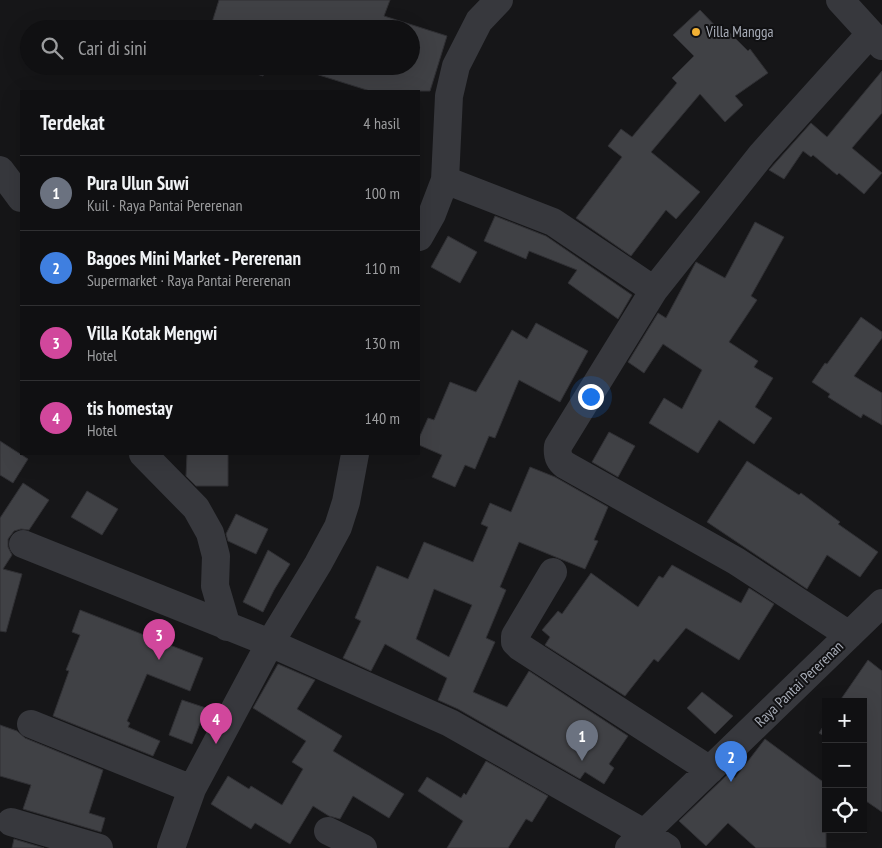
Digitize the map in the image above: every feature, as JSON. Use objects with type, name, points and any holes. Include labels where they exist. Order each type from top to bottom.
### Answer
[{"type":"street","points":[[420,235],[432,214],[445,180],[449,96],[456,66],[479,21],[499,0]]},
{"type":"street","points":[[840,0],[876,40],[762,154],[654,290],[558,446],[557,454],[561,461],[736,561],[849,635]]},
{"type":"street","points":[[0,170],[20,197]]},
{"type":"street","points":[[445,180],[553,222],[654,290]]},
{"type":"street","points":[[144,455],[196,508],[210,533],[216,556],[215,586],[227,627]]},
{"type":"street","points":[[171,848],[192,789],[270,643],[338,527],[346,502],[355,455]]},
{"type":"street","points":[[23,544],[270,643],[450,723],[637,841],[667,848]]},
{"type":"street","points":[[553,572],[515,636],[515,642],[520,648],[710,770]]},
{"type":"street","name":"Raya Pantai Pererenan","points":[[637,841],[882,603]]},
{"type":"street","points":[[31,724],[192,789]]},
{"type":"street","points":[[11,822],[99,848]]},
{"type":"street","points":[[328,831],[363,848]]},
{"type":"building","points":[[219,0],[390,0],[384,16],[397,20],[213,20]]},
{"type":"building","points":[[700,10],[724,35],[728,31],[748,51],[750,49],[768,73],[735,96],[743,105],[725,122],[700,94],[651,152],[700,192],[676,219],[666,210],[631,256],[576,218],[622,157],[608,146],[621,129],[632,137],[677,83],[672,78],[694,56],[673,35]]},
{"type":"building","points":[[420,27],[447,36],[430,91],[367,90],[319,75],[420,75]]},
{"type":"building","points":[[882,71],[882,113],[852,148],[882,173],[864,194],[839,173],[837,175],[813,155],[811,157],[803,151],[784,179],[769,170],[811,123],[827,137]]},
{"type":"building","points":[[495,216],[546,236],[632,295],[618,319],[568,283],[577,270],[529,251],[526,259],[484,241]]},
{"type":"building","points":[[755,222],[784,237],[751,296],[757,300],[729,342],[758,361],[754,367],[773,378],[755,407],[772,418],[754,444],[719,420],[698,453],[649,423],[664,398],[682,409],[702,370],[663,344],[644,373],[628,362],[658,313],[666,318],[696,262],[725,278]]},
{"type":"building","points":[[448,236],[477,252],[460,283],[431,267]]},
{"type":"building","points":[[861,317],[882,332],[882,338],[854,376],[882,393],[882,425],[863,414],[861,418],[828,397],[830,394],[812,382]]},
{"type":"building","points":[[536,323],[588,351],[560,402],[519,380],[495,438],[489,436],[475,469],[465,465],[455,487],[432,477],[442,455],[420,445],[420,436],[428,418],[434,420],[450,382],[476,392],[512,330],[527,339]]},
{"type":"building","points":[[609,432],[635,446],[618,477],[592,462]]},
{"type":"building","points":[[0,441],[28,459],[13,483],[0,475]]},
{"type":"building","points":[[187,455],[228,455],[228,486],[196,486],[186,476]]},
{"type":"building","points":[[747,461],[799,495],[801,493],[840,522],[838,524],[878,552],[860,577],[827,555],[807,589],[707,522]]},
{"type":"building","points":[[530,467],[555,477],[608,507],[594,540],[598,541],[585,569],[519,542],[500,587],[506,590],[486,638],[495,642],[473,692],[507,707],[529,671],[628,736],[609,764],[614,768],[604,784],[585,772],[580,779],[458,709],[438,700],[447,678],[385,644],[371,671],[343,658],[361,621],[355,618],[377,566],[408,579],[424,542],[473,562],[488,527],[481,524],[490,503],[511,512]],"holes":[[[434,589],[472,605],[449,657],[416,639]]]},
{"type":"building","points":[[23,483],[49,500],[29,530],[21,529],[14,531],[8,539],[8,547],[12,555],[3,569],[22,574],[6,632],[0,631],[0,518]]},
{"type":"building","points":[[87,491],[118,509],[102,535],[71,517]]},
{"type":"building","points":[[236,514],[268,529],[256,554],[228,541],[226,534]]},
{"type":"building","points":[[268,550],[290,564],[263,612],[243,602]]},
{"type":"building","points":[[672,565],[741,603],[749,588],[774,604],[739,660],[686,628],[658,662],[654,659],[625,696],[545,645],[550,637],[542,630],[558,611],[562,614],[591,573],[638,607],[659,576],[663,578]]},
{"type":"building","points":[[80,610],[203,658],[190,691],[147,674],[127,721],[130,723],[128,727],[160,741],[153,756],[53,716],[69,671],[66,670],[80,635],[72,632]]},
{"type":"building","points":[[868,660],[882,671],[882,812],[867,802],[867,698],[842,698]]},
{"type":"building","points":[[278,664],[315,680],[297,709],[342,736],[333,751],[404,794],[389,818],[353,796],[340,819],[329,816],[313,806],[290,844],[255,823],[251,829],[211,804],[228,776],[249,789],[251,786],[282,805],[303,769],[292,762],[306,741],[253,708]]},
{"type":"building","points":[[702,692],[733,716],[715,734],[687,708]]},
{"type":"building","points":[[182,700],[206,708],[192,744],[169,735]]},
{"type":"building","points":[[0,725],[17,731],[25,738],[103,770],[89,813],[105,818],[101,832],[23,809],[31,785],[0,776]]},
{"type":"building","points":[[765,739],[822,781],[822,833],[826,833],[826,848],[756,848],[728,823],[706,846],[679,821],[729,773],[735,778]]},
{"type":"building","points":[[486,761],[548,796],[532,822],[526,819],[508,848],[447,848],[463,821],[418,791],[427,777],[461,798],[464,793],[466,795]]},
{"type":"building","points":[[14,839],[44,848],[12,848]]},
{"type":"place","name":"Villa Mangga","points":[[696,32]]},
{"type":"place","name":"Villa Kotak Mengwi","points":[[159,660]]},
{"type":"place","name":"tis homestay","points":[[216,744]]},
{"type":"place","name":"Pura Ulun Suwi","points":[[582,761]]},
{"type":"place","name":"Bagoes Mini Market - Pererenan","points":[[731,782]]}]
